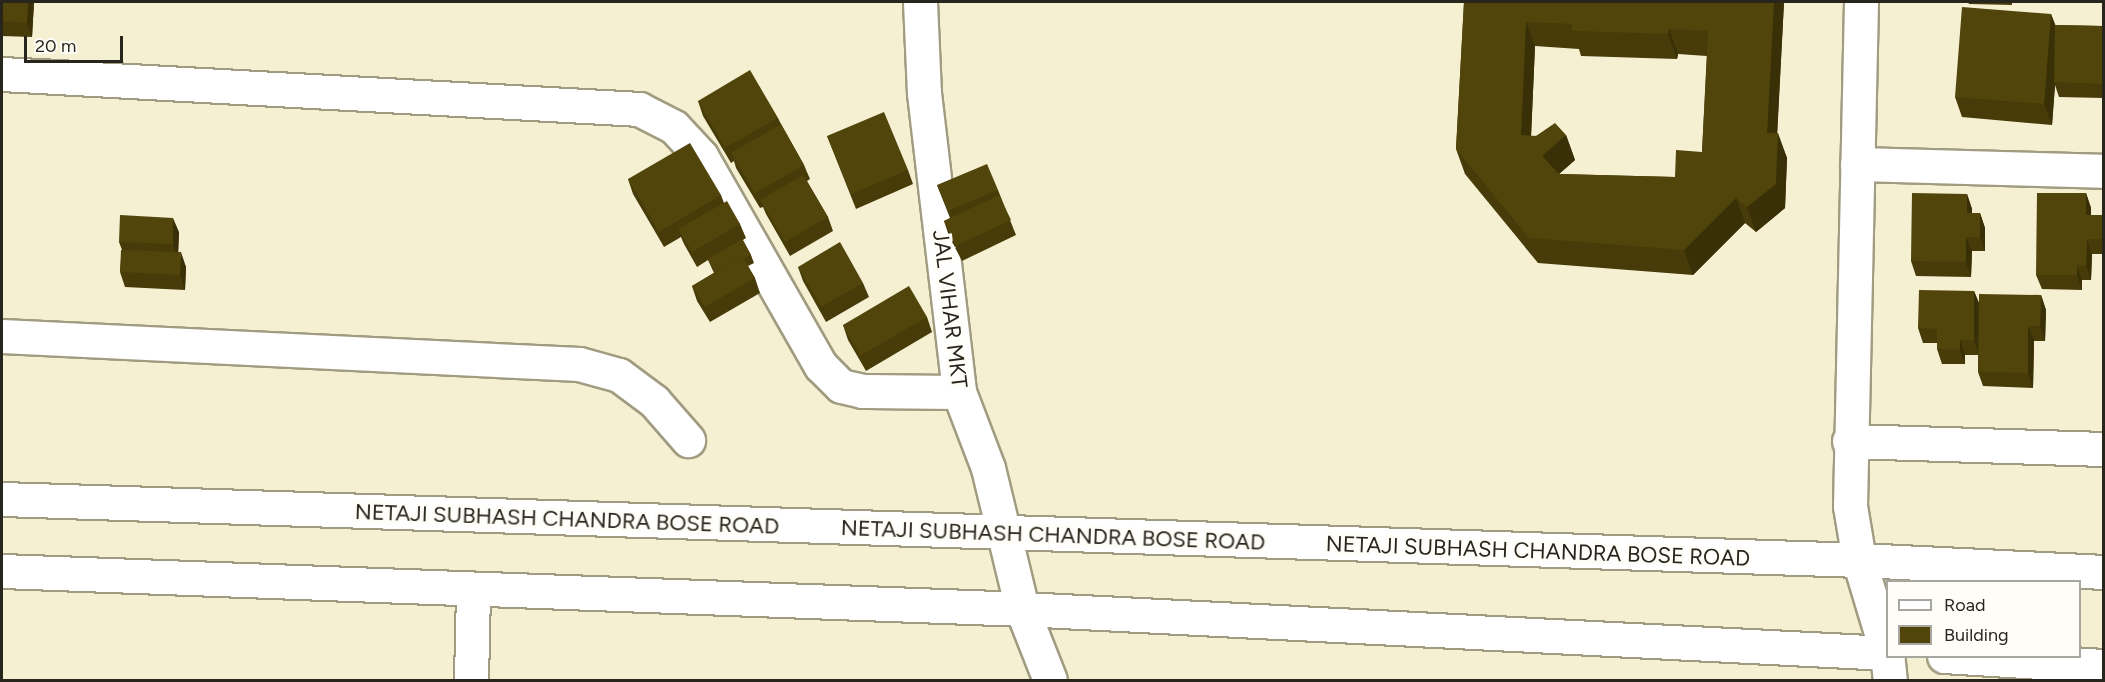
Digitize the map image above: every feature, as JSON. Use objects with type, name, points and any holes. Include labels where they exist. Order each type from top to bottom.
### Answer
[{"type":"main road","name":"JAL VIHAR MKT","points":[[920,2],[924,93],[959,392],[988,468],[1006,534],[1022,609],[1050,681]]},
{"type":"main road","points":[[1861,2],[1849,441],[1850,506],[1859,561],[1886,650]]},
{"type":"main road","points":[[2,74],[639,109],[674,127],[701,156],[821,366],[841,386],[862,391],[959,392]]},
{"type":"main road","points":[[1857,164],[2103,171]]},
{"type":"main road","points":[[2,336],[579,363],[619,375],[654,401],[688,440]]},
{"type":"main road","points":[[1849,441],[2103,449]]},
{"type":"main road","name":"NETAJI SUBHASH CHANDRA BOSE ROAD","points":[[2,499],[1859,561],[2103,572]]},
{"type":"main road","points":[[2,571],[1022,609],[1886,653]]},
{"type":"main road","points":[[471,681],[473,590]]},
{"type":"main road","points":[[1888,658],[1890,681]]},
{"type":"main road","points":[[1962,658],[2103,666]]},
{"type":"building","points":[[2,2],[28,2],[27,23],[2,21]]},
{"type":"building","points":[[1464,2],[1774,2],[1767,133],[1778,133],[1776,184],[1747,207],[1736,198],[1684,250],[1529,238],[1456,149]],"holes":[[[1526,22],[1572,24],[1572,31],[1668,34],[1669,29],[1708,31],[1702,152],[1676,150],[1675,177],[1559,174],[1542,156],[1566,135],[1555,123],[1536,136],[1521,135]]]},
{"type":"building","points":[[1962,7],[2051,14],[2044,104],[1955,97]]},
{"type":"building","points":[[2055,25],[2103,26],[2103,84],[2054,82]]},
{"type":"building","points":[[750,70],[778,118],[725,148],[698,101]]},
{"type":"building","points":[[884,112],[908,170],[851,194],[827,136]]},
{"type":"building","points":[[781,124],[804,165],[755,193],[731,153]]},
{"type":"building","points":[[690,143],[721,195],[659,232],[628,179]]},
{"type":"building","points":[[987,164],[998,190],[948,211],[937,185]]},
{"type":"building","points":[[803,175],[828,217],[785,242],[760,200]]},
{"type":"building","points":[[1912,193],[1967,194],[1967,213],[1980,213],[1980,237],[1966,237],[1966,262],[1911,261]]},
{"type":"building","points":[[2037,193],[2086,193],[2086,215],[2103,215],[2102,239],[2087,239],[2086,266],[2077,265],[2077,275],[2036,275]]},
{"type":"building","points":[[999,195],[1011,220],[956,246],[944,221]]},
{"type":"building","points":[[727,201],[740,224],[692,252],[678,229]]},
{"type":"building","points":[[120,215],[173,218],[173,244],[119,242]]},
{"type":"building","points":[[742,239],[751,255],[744,259],[742,256],[715,272],[708,259]]},
{"type":"building","points":[[840,242],[863,283],[821,307],[798,267]]},
{"type":"building","points":[[121,250],[181,252],[180,275],[120,272]]},
{"type":"building","points":[[742,256],[755,278],[705,307],[692,286]]},
{"type":"building","points":[[909,286],[927,317],[860,356],[843,325]]},
{"type":"building","points":[[1919,290],[1974,291],[1974,341],[1960,340],[1960,350],[1937,349],[1937,329],[1918,328]]},
{"type":"building","points":[[1979,294],[2041,295],[2040,326],[2028,326],[2028,373],[1978,372]]}]
